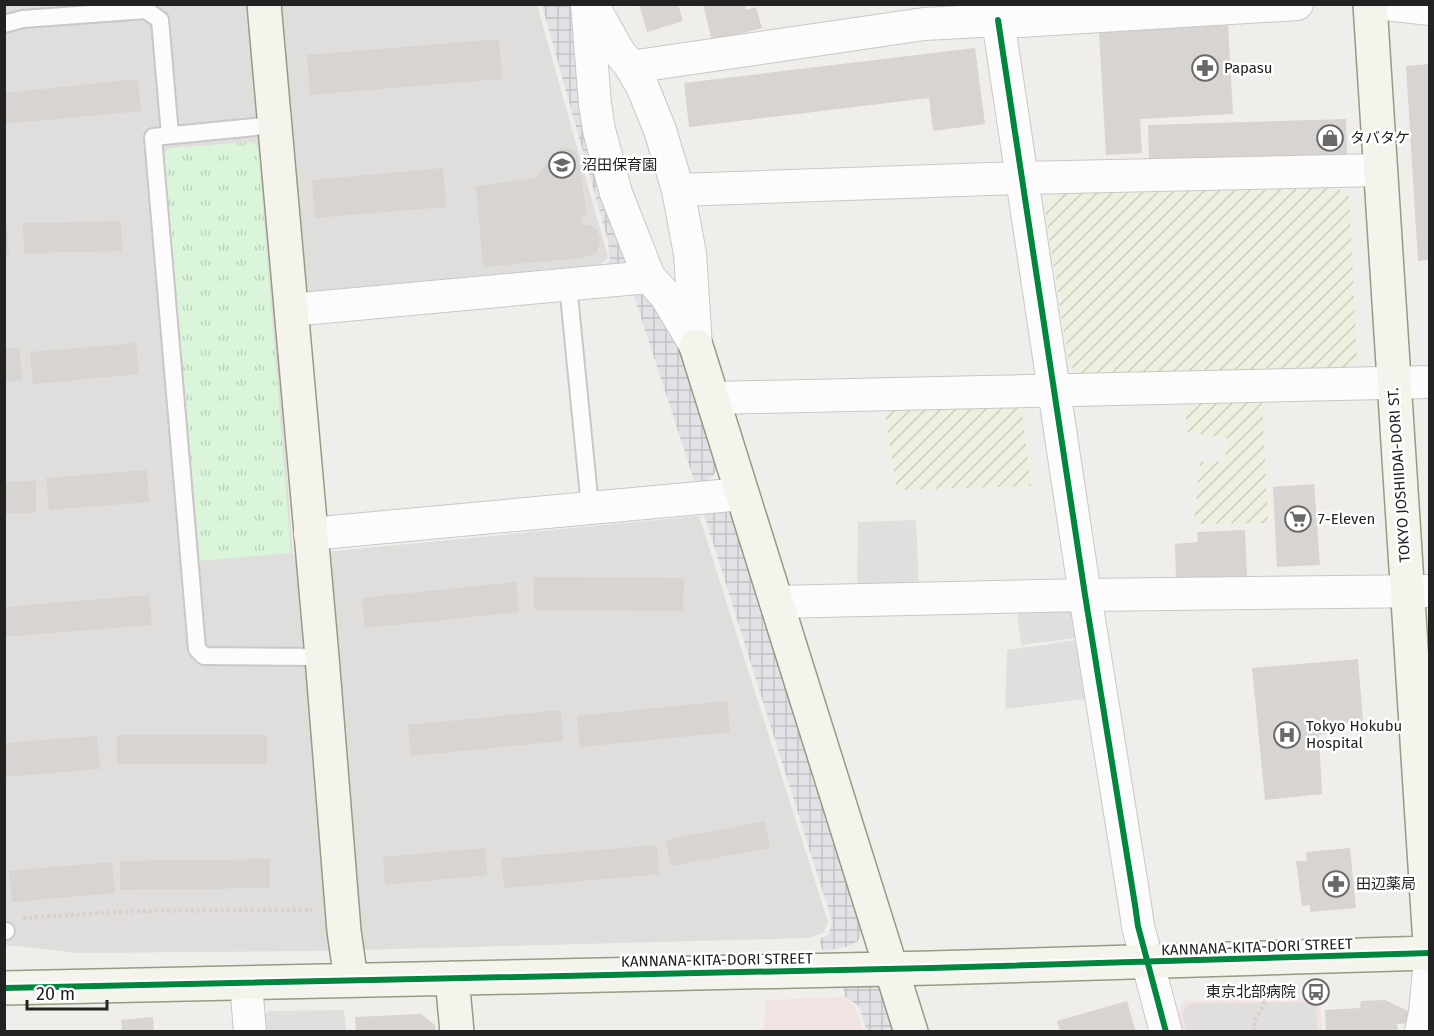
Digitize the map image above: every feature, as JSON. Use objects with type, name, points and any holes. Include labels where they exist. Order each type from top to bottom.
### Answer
[{"type":"street","points":[[264,4],[344,931],[351,980]]},
{"type":"street","points":[[586,4],[599,130],[616,194],[650,277],[666,296],[696,346],[911,1032]]},
{"type":"street","points":[[592,4],[643,88],[656,120],[678,190],[690,254],[696,346]]},
{"type":"street","points":[[632,68],[923,14],[1020,21],[1297,4]]},
{"type":"street","name":"TOKYO JOSHIIDAI-DORI ST.","points":[[1370,4],[1393,383],[1418,591],[1430,944]]},
{"type":"street","points":[[1386,4],[1430,9]]},
{"type":"street","points":[[998,20],[1085,595],[1137,915],[1166,1032]]},
{"type":"street","points":[[678,190],[1021,178],[1380,171]]},
{"type":"street","points":[[291,310],[650,277]]},
{"type":"street","points":[[713,398],[1430,382]]},
{"type":"street","points":[[310,534],[742,494]]},
{"type":"street","points":[[776,602],[1418,591]]},
{"type":"street","name":"KANNANA-KITA-DORI STREET","points":[[4,988],[1148,962],[1430,953]]},
{"type":"street","points":[[1421,1032],[1430,960]]},
{"type":"street","points":[[452,978],[457,1032]]},
{"type":"street","points":[[246,983],[250,1032]]},
{"type":"lane","points":[[4,24],[23,19],[146,10],[160,20],[170,135]]},
{"type":"lane","points":[[275,125],[153,137],[197,649],[204,656],[322,657]]},
{"type":"lane","points":[[568,285],[590,507]]},
{"type":"path","points":[[9,927],[135,911],[323,910]]},
{"type":"path","points":[[1254,1032],[1253,1022],[1265,1003],[1265,995]]},
{"type":"shaded area","points":[[5,5],[537,5],[608,257],[599,266],[274,296],[293,555],[699,516],[828,922],[823,933],[809,938],[321,951],[79,953],[5,945]]},
{"type":"shaded area","points":[[542,5],[572,5],[627,262],[607,273],[606,264],[610,261],[608,241]]},
{"type":"shaded area","points":[[632,290],[649,292],[683,353],[717,469],[713,476],[702,484],[696,486]]},
{"type":"shaded area","points":[[703,511],[726,511],[733,518],[860,917],[862,931],[858,941],[849,946],[822,950],[820,939],[829,934],[832,921]]},
{"type":"shaded area","points":[[916,520],[919,584],[857,585],[858,522]]},
{"type":"shaded area","points":[[1071,608],[1083,637],[1021,645],[1017,610]]},
{"type":"shaded area","points":[[1084,639],[1093,698],[1005,709],[1007,650]]},
{"type":"shaded area","points":[[843,987],[879,988],[885,994],[898,1031],[867,1031],[859,1006],[845,997]]},
{"type":"shaded area","points":[[843,997],[855,1007],[863,1031],[764,1031],[765,1000]]},
{"type":"shaded area","points":[[1320,998],[1322,1031],[1181,1031],[1177,1015],[1184,1001]]},
{"type":"shaded area","points":[[1316,1002],[1317,1031],[1187,1031],[1182,1015],[1188,1004]]},
{"type":"shaded area","points":[[344,1010],[346,1031],[260,1031],[259,1021],[269,1011]]},
{"type":"green space","points":[[251,142],[258,147],[291,553],[200,561],[164,154],[169,148]]},
{"type":"green space","points":[[1335,188],[1349,196],[1357,360],[1345,369],[1084,375],[1069,365],[1044,203],[1052,194]]},
{"type":"green space","points":[[1262,399],[1268,523],[1194,524],[1200,462],[1225,461],[1227,438],[1186,432],[1186,401]]},
{"type":"green space","points":[[1021,404],[1031,486],[897,490],[884,407]]},
{"type":"building","points":[[639,4],[678,4],[683,21],[647,32]]},
{"type":"building","points":[[703,4],[745,4],[746,10],[756,7],[762,28],[712,41]]},
{"type":"building","points":[[1228,25],[1233,114],[1140,119],[1142,153],[1106,155],[1099,32]]},
{"type":"building","points":[[499,39],[502,79],[310,95],[307,55]]},
{"type":"building","points":[[975,48],[985,124],[933,131],[929,98],[689,127],[684,83]]},
{"type":"building","points":[[1430,64],[1430,260],[1418,261],[1406,66]]},
{"type":"building","points":[[138,79],[141,111],[4,124],[4,93]]},
{"type":"building","points":[[1346,119],[1347,156],[1149,161],[1148,125]]},
{"type":"building","points":[[563,147],[575,151],[577,155],[587,214],[582,217],[582,225],[590,225],[597,230],[600,241],[597,252],[583,258],[483,267],[476,186],[535,178]]},
{"type":"building","points":[[443,168],[446,207],[315,218],[312,180]]},
{"type":"building","points":[[121,221],[122,251],[24,253],[23,223]]},
{"type":"building","points":[[4,227],[7,227],[9,254],[4,254]]},
{"type":"building","points":[[136,343],[139,374],[33,384],[30,352]]},
{"type":"building","points":[[19,348],[22,380],[4,382],[4,349]]},
{"type":"building","points":[[147,470],[149,502],[49,510],[46,478]]},
{"type":"building","points":[[36,481],[36,513],[4,514],[4,482]]},
{"type":"building","points":[[1314,484],[1320,565],[1277,567],[1273,487]]},
{"type":"building","points":[[1245,530],[1247,576],[1176,580],[1175,544],[1198,542],[1197,532]]},
{"type":"building","points":[[534,577],[684,578],[683,611],[534,610]]},
{"type":"building","points":[[516,582],[519,612],[365,628],[362,598]]},
{"type":"building","points":[[149,595],[152,625],[4,637],[4,607]]},
{"type":"building","points":[[1358,659],[1363,721],[1334,724],[1334,733],[1319,735],[1322,794],[1265,800],[1252,668]]},
{"type":"building","points":[[727,701],[730,732],[580,747],[577,716]]},
{"type":"building","points":[[561,710],[563,741],[411,756],[408,725]]},
{"type":"building","points":[[117,735],[267,735],[267,764],[117,764]]},
{"type":"building","points":[[97,736],[100,769],[4,777],[4,743]]},
{"type":"building","points":[[765,821],[770,848],[671,866],[666,840]]},
{"type":"building","points":[[657,845],[659,874],[504,888],[501,858]]},
{"type":"building","points":[[485,848],[487,875],[385,885],[383,857]]},
{"type":"building","points":[[1350,848],[1356,908],[1310,912],[1310,905],[1302,906],[1296,861],[1307,861],[1306,852]]},
{"type":"building","points":[[270,859],[270,888],[120,890],[120,861]]},
{"type":"building","points":[[112,862],[115,893],[12,902],[9,871]]},
{"type":"building","points":[[1385,1000],[1410,1012],[1411,1023],[1397,1024],[1398,1032],[1326,1032],[1325,1010],[1360,1008],[1361,1001]]},
{"type":"building","points":[[1127,1001],[1136,1032],[1060,1032],[1057,1021]]},
{"type":"building","points":[[421,1014],[435,1025],[436,1032],[356,1032],[355,1017]]},
{"type":"building","points":[[153,1017],[154,1032],[122,1032],[121,1020]]},
{"type":"cycle path","points":[[998,20],[1085,595],[1138,926],[1166,1032]]},
{"type":"cycle path","points":[[4,988],[931,968],[1430,953]]},
{"type":"place","name":"Papasu","points":[[1205,68]]},
{"type":"place","name":"タバタケ","points":[[1330,138]]},
{"type":"place","name":"沼田保育園","points":[[562,165]]},
{"type":"place","name":"7-Eleven","points":[[1298,519]]},
{"type":"place","name":"Tokyo Hokubu Hospital","points":[[1287,735]]},
{"type":"place","name":"田辺薬局","points":[[1336,884]]},
{"type":"place","name":"東京北部病院","points":[[1316,992]]}]
